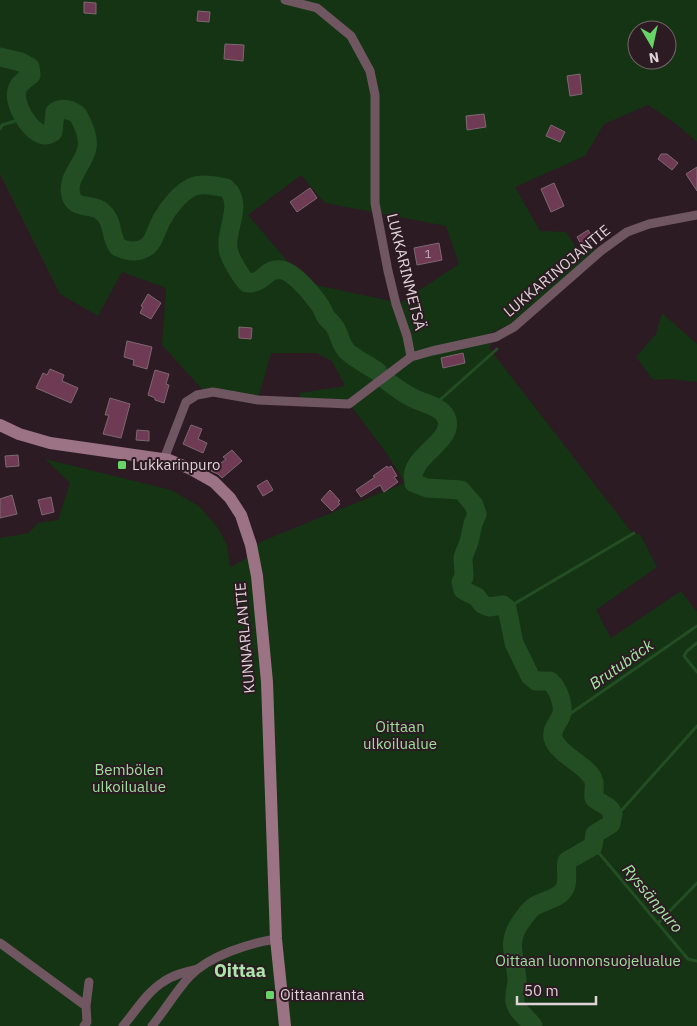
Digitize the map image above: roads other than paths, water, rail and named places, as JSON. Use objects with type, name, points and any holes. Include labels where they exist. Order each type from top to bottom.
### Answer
[{"type":"main road","name":"KUNNARLANTIE","points":[[0,425],[19,434],[50,442],[164,459],[191,469],[214,482],[230,498],[241,515],[251,545],[257,576],[266,682],[276,939],[285,1026]]},
{"type":"street","name":"LUKKARINMETSÄ","points":[[285,0],[317,8],[351,36],[370,72],[375,95],[375,203],[388,271],[407,336],[411,358]]},
{"type":"street","name":"LUKKARINOJANTIE","points":[[164,459],[186,402],[197,395],[213,392],[258,400],[349,404],[411,358],[432,350],[496,337],[514,327],[602,250],[627,232],[649,224],[697,215]]},
{"type":"street","points":[[123,1026],[148,996],[163,982],[199,968],[237,949],[261,941],[276,939]]},
{"type":"street","points":[[0,943],[86,1006]]},
{"type":"street","points":[[152,1026],[190,976],[199,968]]},
{"type":"street","points":[[84,1026],[87,1022],[86,1006],[89,982]]},
{"type":"waterway","points":[[0,57],[21,62],[30,67],[31,75],[19,85],[16,96],[20,110],[28,124],[39,133],[45,135],[53,132],[55,112],[58,110],[67,110],[78,115],[85,131],[87,148],[73,177],[70,189],[71,195],[75,202],[96,208],[105,214],[118,247],[136,251],[149,245],[168,210],[180,195],[190,188],[202,185],[226,188],[231,194],[234,209],[228,249],[233,262],[247,283],[258,281],[276,270],[282,270],[292,275],[318,302],[326,317],[335,327],[346,350],[378,372]]},
{"type":"waterway","points":[[0,129],[2,125],[25,118]]},
{"type":"waterway","points":[[432,407],[497,349]]},
{"type":"waterway","points":[[387,381],[410,396],[436,407],[444,413],[447,426],[445,434],[417,465],[414,473],[414,483],[427,488],[461,490],[474,505],[477,514],[463,557],[464,577],[461,582],[463,590],[477,597],[482,604],[489,607],[503,605],[507,608],[514,643],[530,676],[536,681],[550,681],[560,697],[562,712],[553,735],[556,744],[566,755],[590,774],[594,784],[594,798],[610,809],[613,814],[611,824],[595,834],[593,846],[567,861],[567,881],[562,892],[532,908],[520,923],[513,938],[512,945],[517,974],[515,1002],[518,1009],[533,1026]]},
{"type":"waterway","points":[[507,608],[634,533]]},
{"type":"waterway","name":"Brutubäck","points":[[558,722],[697,626]]},
{"type":"waterway","name":"Brutubäck","points":[[697,643],[684,656],[697,672]]},
{"type":"waterway","name":"Brutubäck","points":[[613,820],[697,726]]},
{"type":"waterway","name":"Ryssänpuro","points":[[593,846],[688,959],[697,961]]},
{"type":"waterway","points":[[658,923],[697,883]]},
{"type":"place","name":"Lukkarinpuro","points":[[122,465]]},
{"type":"place","name":"Oittaanranta","points":[[270,995]]},
{"type":"district","name":"Oittaa","points":[[240,971]]},
{"type":"park label","name":"Oittaan ulkoilualue","points":[[400,736]]},
{"type":"park label","name":"Bembölen ulkoilualue","points":[[129,778]]},
{"type":"park label","name":"Oittaan luonnonsuojelualue","points":[[588,961]]}]
